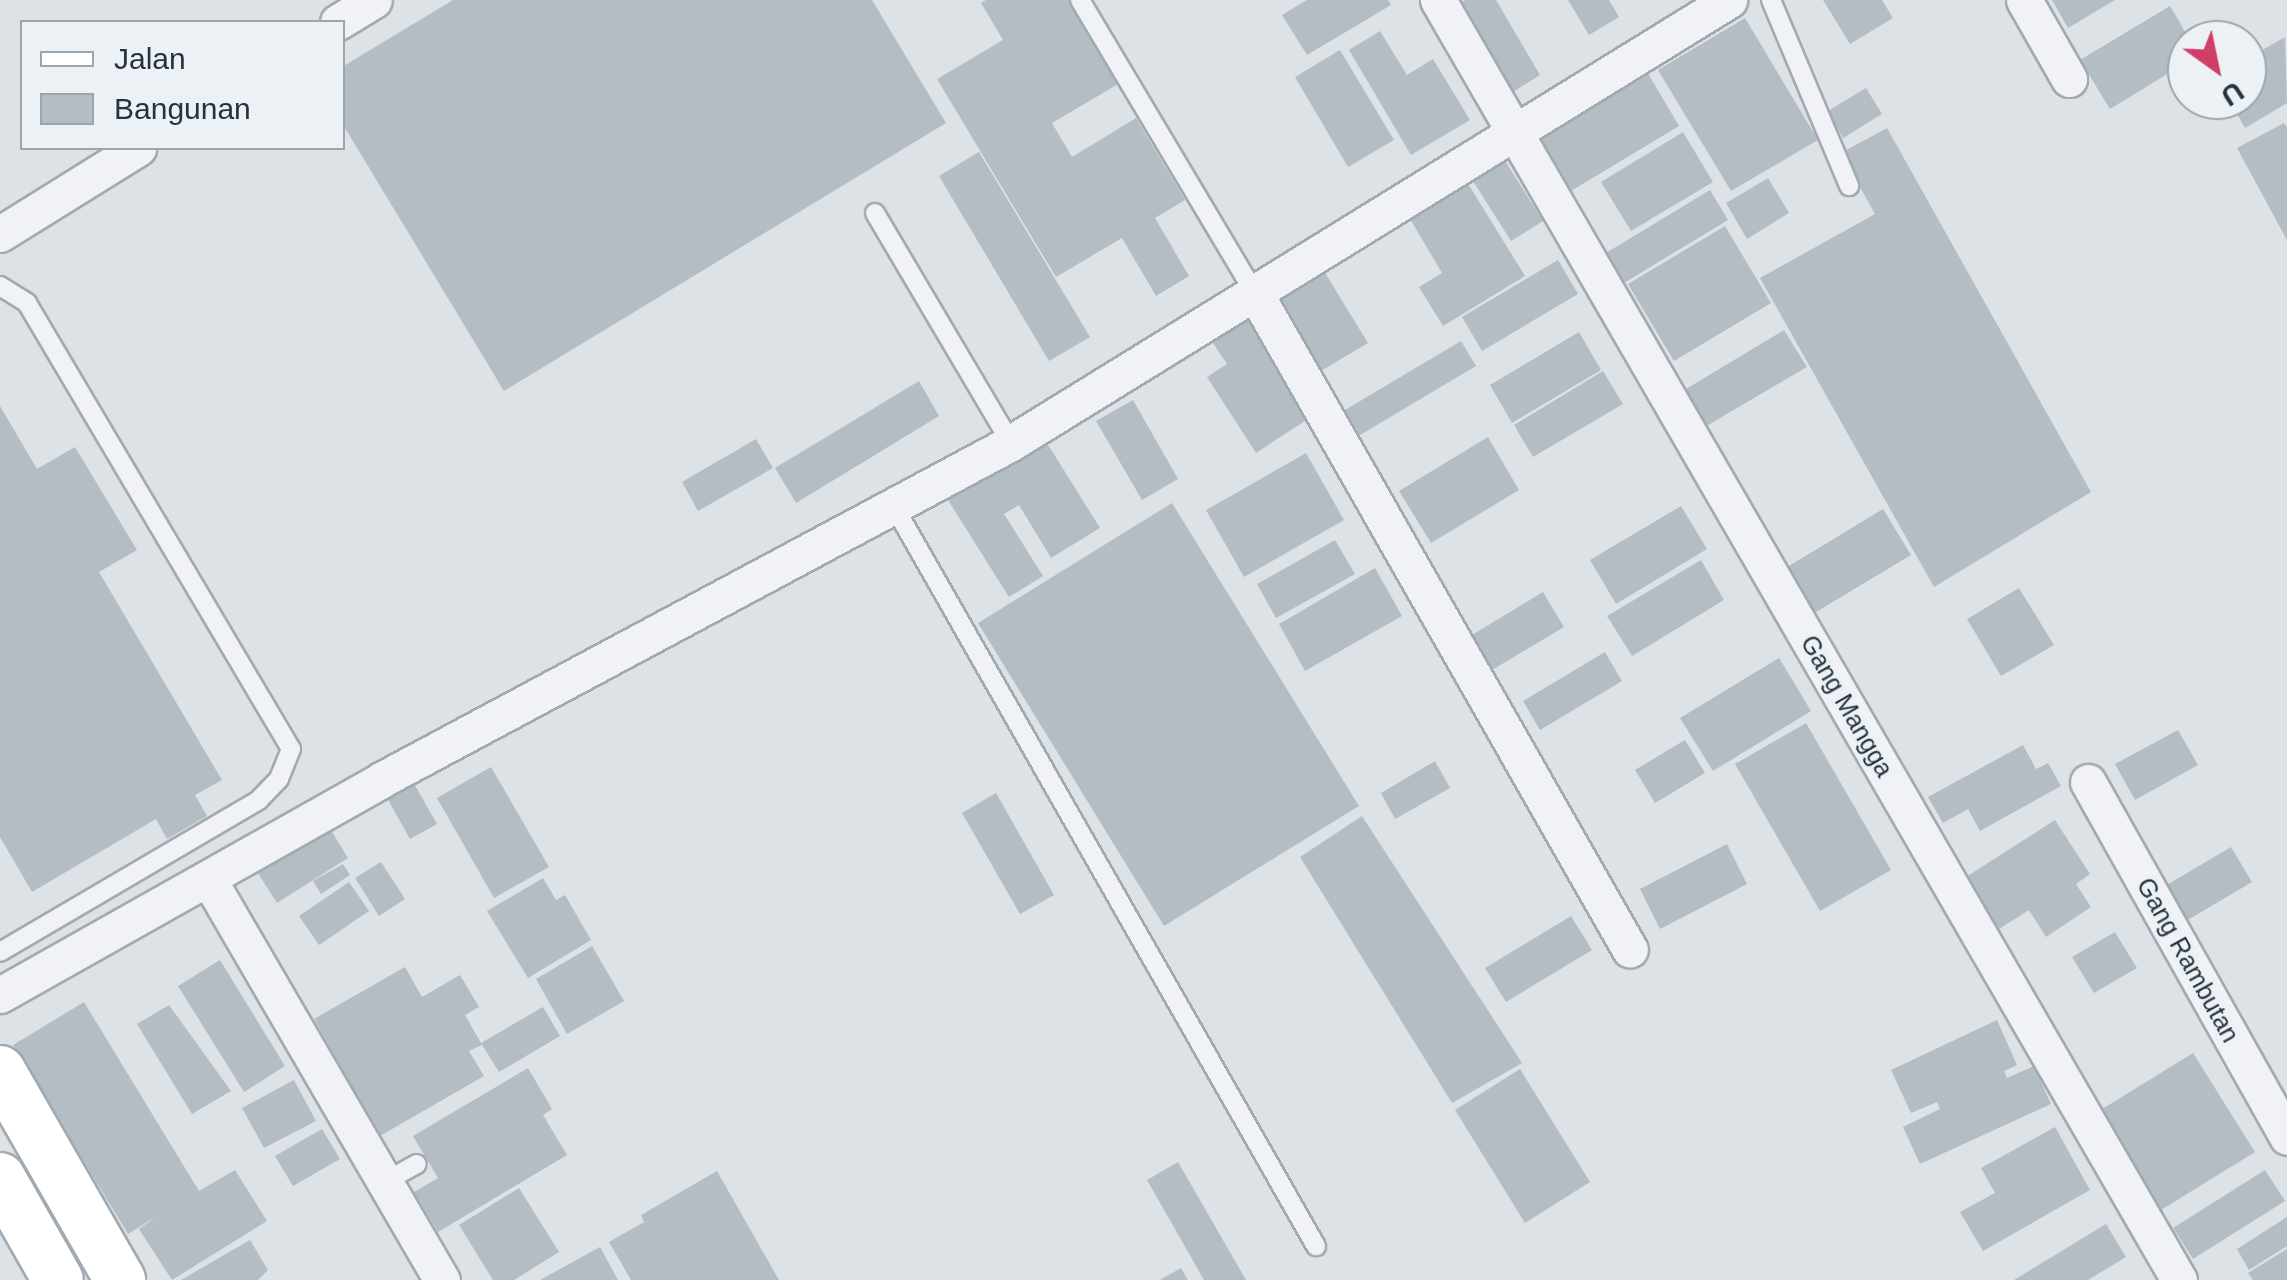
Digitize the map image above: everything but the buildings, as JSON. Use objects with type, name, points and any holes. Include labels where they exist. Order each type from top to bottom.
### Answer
[{"type":"main road","points":[[0,1071],[120,1280]]},
{"type":"main road","points":[[0,1178],[58,1280]]},
{"type":"street","points":[[341,20],[374,0]]},
{"type":"street","name":"Gang Mangga","points":[[1438,0],[2179,1280]]},
{"type":"street","points":[[0,995],[380,780],[1011,443],[1729,0]]},
{"type":"street","points":[[2024,0],[2069,79]]},
{"type":"street","points":[[0,234],[135,150]]},
{"type":"street","points":[[1255,292],[1630,950]]},
{"type":"street","name":"Gang Rambutan","points":[[2088,782],[2287,1137]]},
{"type":"street","points":[[209,880],[402,1173],[442,1280]]},
{"type":"lane","points":[[1080,0],[1255,292]]},
{"type":"lane","points":[[1771,0],[1849,186]]},
{"type":"lane","points":[[875,212],[1011,443]]},
{"type":"lane","points":[[0,286],[27,303],[290,749],[279,779],[259,800],[0,952]]},
{"type":"lane","points":[[895,508],[1316,1246]]}]
